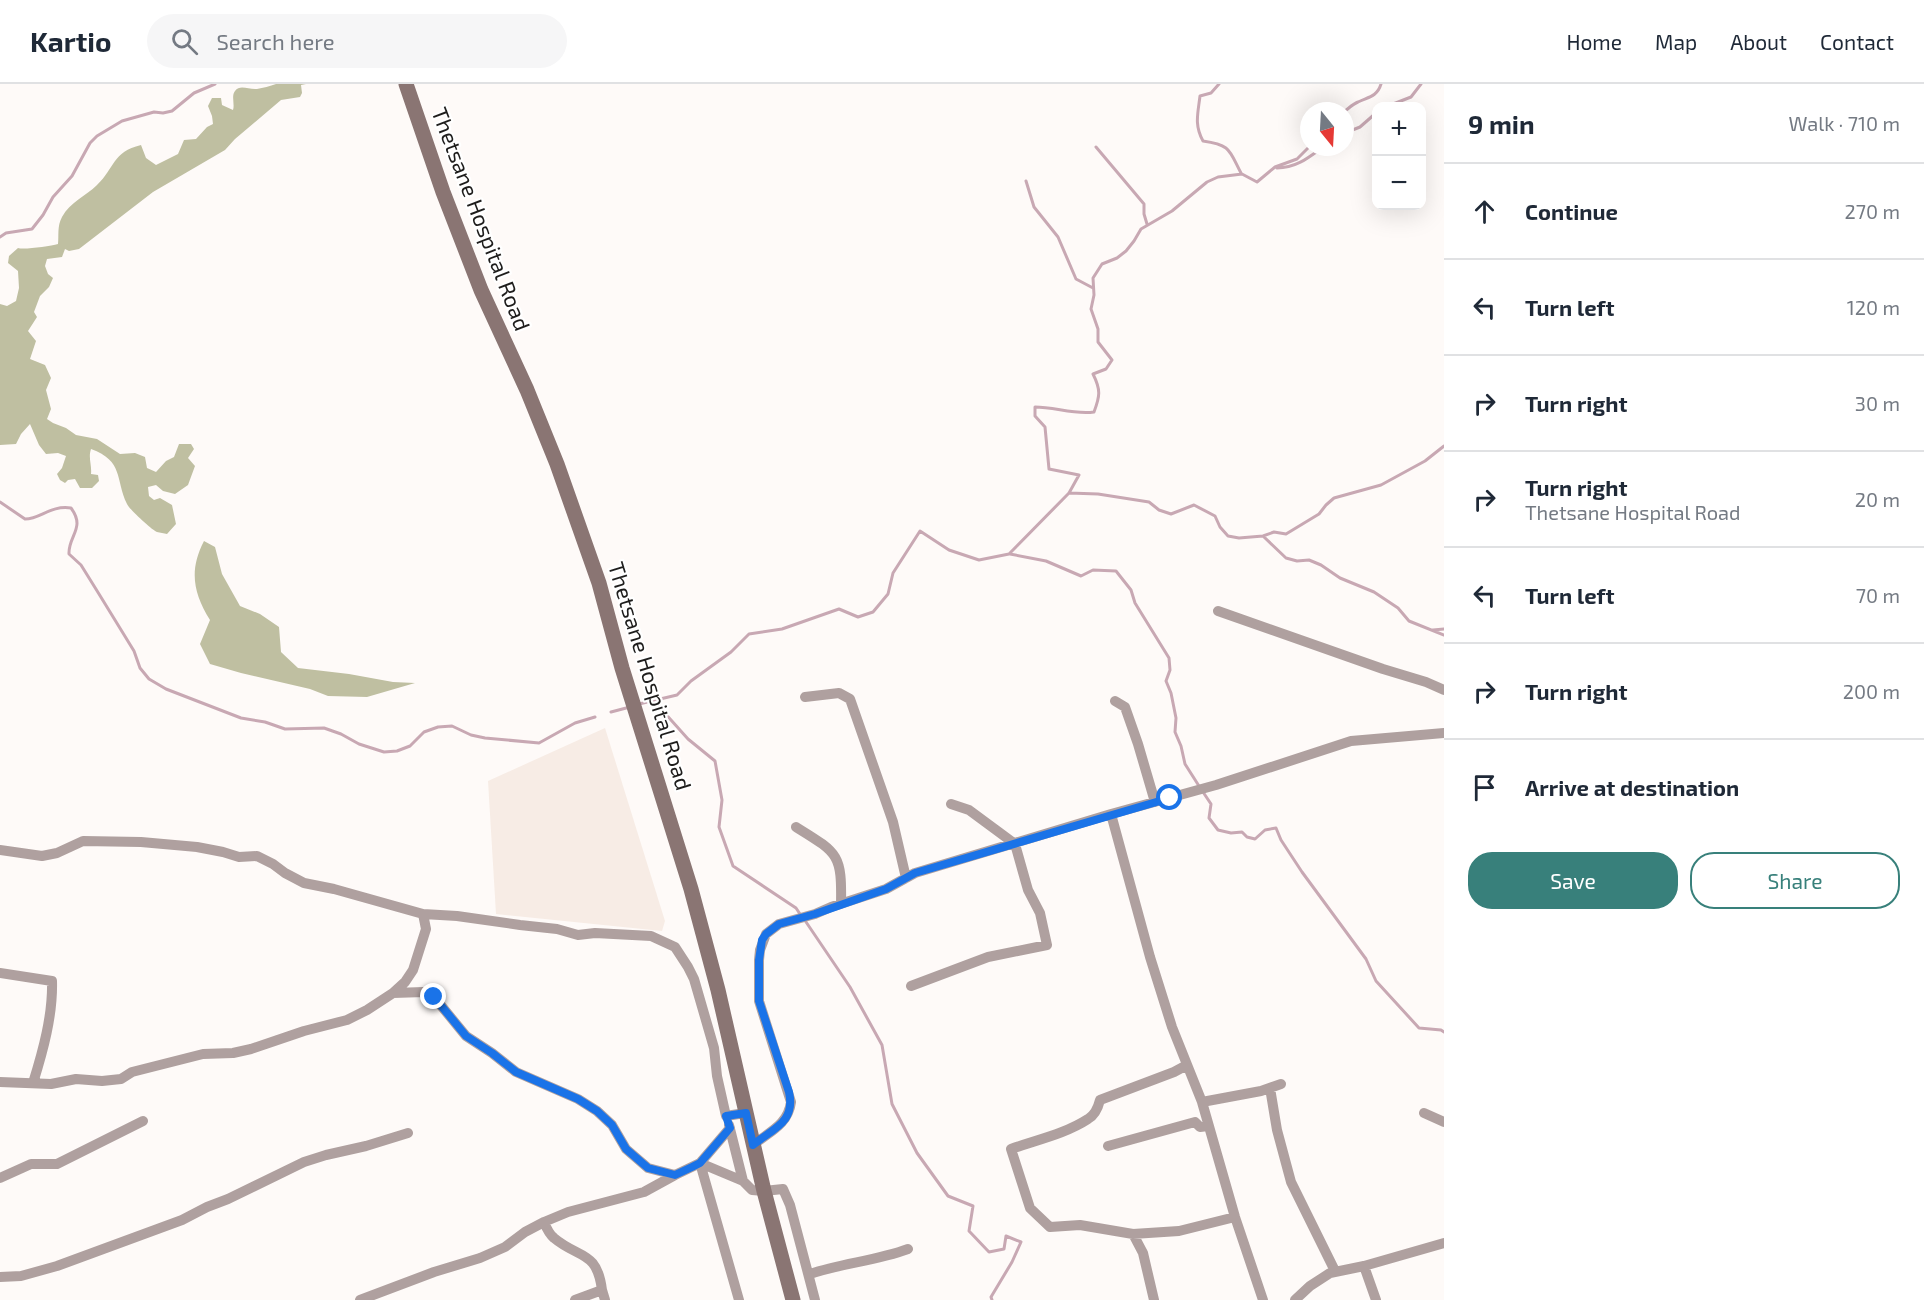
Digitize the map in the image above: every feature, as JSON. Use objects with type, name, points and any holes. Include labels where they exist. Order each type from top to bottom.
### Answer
[{"type":"main road","name":"Thetsane Hospital Road","points":[[406,84],[443,192],[481,290],[526,390],[570,499],[599,583],[622,668],[692,889],[721,1000],[764,1191],[793,1300]]},
{"type":"street","points":[[1218,611],[1444,690]]},
{"type":"street","points":[[805,697],[839,693],[850,699],[893,822],[906,878]]},
{"type":"street","points":[[1115,700],[1125,707],[1155,802]]},
{"type":"street","points":[[753,1145],[780,1125],[790,1111],[789,1092],[759,1001],[760,950],[766,934],[779,924],[886,889],[915,873],[1111,814],[1209,788],[1351,741],[1444,733]]},
{"type":"street","points":[[911,986],[988,957],[1047,945],[1040,913],[1028,890],[1016,844],[969,810],[951,804]]},
{"type":"street","points":[[1111,814],[1150,957],[1172,1027],[1202,1102],[1235,1217],[1263,1300]]},
{"type":"street","points":[[796,827],[825,845],[839,862],[841,904]]},
{"type":"street","points":[[0,850],[42,856],[57,853],[83,842],[141,842],[197,847],[239,857],[257,856],[304,883],[423,914],[557,929],[578,935],[595,933],[651,936],[675,947],[694,980],[708,1023],[717,1076],[743,1181]]},
{"type":"street","points":[[0,1082],[51,1084],[75,1079],[102,1081],[121,1079],[132,1072],[203,1054],[233,1053],[250,1049],[304,1030],[347,1020],[393,993],[405,982],[413,970],[426,928],[423,914]]},
{"type":"street","points":[[0,973],[52,981],[52,1007],[42,1055],[33,1083]]},
{"type":"street","points":[[393,993],[424,992],[434,997],[466,1036],[516,1072],[578,1099],[597,1111],[612,1125],[626,1149],[648,1168],[675,1175]]},
{"type":"street","points":[[1187,1065],[1100,1100],[1098,1109],[1089,1119],[1056,1134],[1011,1149],[1030,1208],[1050,1227],[1080,1225],[1133,1234],[1179,1232],[1235,1217]]},
{"type":"street","points":[[1202,1102],[1275,1086],[1277,1130],[1291,1182],[1335,1271]]},
{"type":"street","points":[[726,1116],[746,1113]]},
{"type":"street","points":[[1424,1113],[1444,1122]]},
{"type":"street","points":[[0,1178],[31,1164],[57,1164],[144,1121]]},
{"type":"street","points":[[1108,1146],[1195,1122],[1200,1126],[1208,1126]]},
{"type":"street","points":[[360,1300],[375,1298],[434,1272],[486,1256],[505,1247],[525,1232],[568,1212],[644,1192],[700,1163],[730,1128]]},
{"type":"street","points":[[0,1277],[21,1275],[57,1266],[182,1220],[304,1162],[408,1133]]},
{"type":"street","points":[[700,1163],[743,1181],[752,1190],[783,1189],[790,1205],[810,1274],[815,1300]]},
{"type":"street","points":[[700,1163],[739,1300]]},
{"type":"street","points":[[544,1222],[552,1237],[584,1255],[595,1264],[600,1274],[604,1295],[574,1300]]},
{"type":"street","points":[[1133,1234],[1143,1253],[1154,1300]]},
{"type":"street","points":[[1295,1300],[1335,1271],[1364,1266],[1444,1242]]},
{"type":"street","points":[[810,1274],[829,1268],[888,1257],[908,1249]]},
{"type":"street","points":[[1364,1266],[1376,1300]]},
{"type":"shaded area","points":[[605,728],[665,921],[662,931],[496,914],[488,781]]},
{"type":"green space","points":[[276,84],[306,84],[301,85],[300,97],[281,100],[225,150],[153,192],[79,249],[69,251],[65,249],[62,257],[47,259],[45,266],[48,274],[53,278],[49,287],[40,296],[34,312],[37,317],[28,331],[36,341],[30,359],[45,365],[51,378],[46,390],[51,409],[47,419],[76,435],[97,439],[120,454],[135,453],[145,457],[147,468],[156,472],[166,461],[174,457],[179,444],[191,444],[194,449],[188,458],[195,466],[188,485],[175,494],[163,491],[156,485],[148,487],[149,496],[154,500],[160,498],[172,505],[176,524],[167,534],[158,532],[129,507],[114,465],[102,454],[91,449],[91,474],[98,475],[99,481],[92,488],[80,488],[75,479],[65,483],[60,480],[57,474],[66,456],[58,453],[46,454],[39,445],[30,424],[16,444],[0,445],[0,304],[7,306],[16,301],[19,288],[18,271],[8,263],[9,256],[18,248],[58,244],[59,224],[65,212],[103,179],[124,152],[141,145],[146,158],[156,165],[178,154],[184,140],[196,139],[213,124],[208,106],[212,98],[221,98],[222,105],[233,110],[233,95],[237,89],[257,89]]},
{"type":"green space","points":[[204,541],[215,547],[222,574],[240,606],[260,614],[279,627],[281,652],[298,668],[393,682],[415,683],[367,697],[328,696],[310,689],[210,664],[200,644],[210,620],[200,600],[195,581],[196,562]]},
{"type":"waterway","points":[[0,237],[6,233],[32,229],[53,197],[72,176],[90,143],[97,136],[122,121],[154,112],[172,111],[194,93],[215,84]]},
{"type":"waterway","points":[[1219,84],[1211,93],[1200,96],[1198,130],[1203,141],[1219,144],[1228,150],[1241,173]]},
{"type":"waterway","points":[[1354,104],[1375,94],[1381,84]]},
{"type":"waterway","points":[[1398,102],[1411,97],[1421,84]]},
{"type":"waterway","points":[[1354,129],[1372,116]]},
{"type":"waterway","points":[[1096,147],[1144,204],[1147,224]]},
{"type":"waterway","points":[[639,704],[677,695],[691,681],[731,652],[749,634],[782,629],[839,609],[858,617],[873,612],[888,594],[893,573],[920,531],[949,550],[979,560],[1009,554],[1069,493],[1079,475],[1049,469],[1045,427],[1035,416],[1035,407],[1094,412],[1099,393],[1093,374],[1106,369],[1112,360],[1098,342],[1098,329],[1091,309],[1094,295],[1093,278],[1102,264],[1117,258],[1126,251],[1141,229],[1172,211],[1207,182],[1218,177],[1242,174],[1257,182],[1275,167],[1300,156]]},
{"type":"waterway","points":[[1277,168],[1296,164],[1310,156]]},
{"type":"waterway","points":[[1026,181],[1034,207],[1058,237],[1076,279],[1093,288]]},
{"type":"waterway","points":[[1069,493],[1098,494],[1149,502],[1159,510],[1171,514],[1194,505],[1215,516],[1220,527],[1228,536],[1239,538],[1263,536],[1274,532],[1286,534],[1319,514],[1334,498],[1381,485],[1425,461],[1444,446]]},
{"type":"waterway","points":[[0,502],[25,519],[57,508],[71,508],[77,521],[77,527],[69,554],[81,565],[134,651],[140,668],[149,679],[166,689],[241,718],[265,722],[285,729],[324,728],[359,744],[384,752],[397,751],[410,746],[424,732],[438,727],[452,726],[471,735],[485,738],[539,743],[575,723],[595,717]]},
{"type":"waterway","points":[[1264,537],[1286,558],[1297,561],[1309,560],[1321,565],[1340,578],[1374,592],[1398,608],[1409,621],[1444,635]]},
{"type":"waterway","points":[[1010,554],[1046,561],[1081,576],[1093,570],[1116,571],[1131,590],[1135,603],[1169,658],[1170,670],[1166,681],[1176,718],[1175,732],[1185,764],[1199,786]]},
{"type":"waterway","points":[[1433,630],[1444,629]]},
{"type":"waterway","points":[[654,701],[688,739],[715,761],[722,800],[719,827],[733,866],[796,908],[800,914]]},
{"type":"waterway","points":[[611,712],[630,707]]},
{"type":"waterway","points":[[1203,792],[1211,804],[1209,818],[1218,830],[1231,833],[1242,832],[1247,837],[1255,839],[1265,830],[1276,828],[1281,840],[1302,872],[1366,959],[1376,981],[1419,1028],[1444,1032]]},
{"type":"waterway","points":[[804,919],[850,987],[882,1045],[892,1104],[917,1153],[948,1196],[973,1206],[969,1231],[989,1252],[1004,1249],[1006,1236],[1021,1242],[991,1297],[992,1300]]},
{"type":"route","points":[[434,997],[466,1036],[516,1072],[578,1099],[597,1111],[612,1125],[626,1149],[648,1168],[675,1175],[700,1163],[730,1128],[726,1116],[746,1113],[753,1145],[775,1130],[787,1118],[790,1111],[789,1092],[759,1001],[760,950],[762,940],[771,929],[779,924],[886,889],[915,873],[1170,798]]}]
